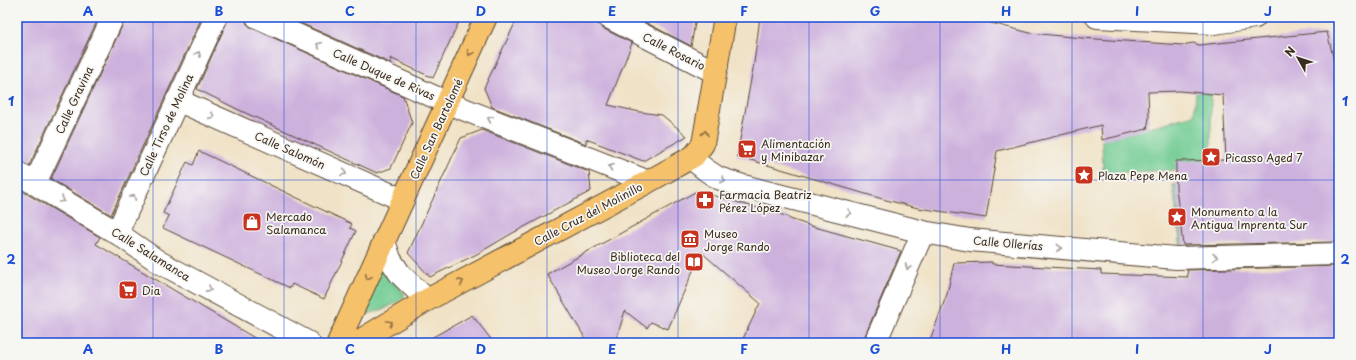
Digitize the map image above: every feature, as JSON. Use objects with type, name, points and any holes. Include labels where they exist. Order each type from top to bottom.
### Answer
[{"type":"main road","name":"Calle San Bartolomé","points":[[338,343],[486,17]]},
{"type":"main road","name":"Calle Cruz del Molinillo","points":[[356,343],[426,300],[694,156],[703,144],[725,17]]},
{"type":"street","name":"Calle Gravina","points":[[26,178],[113,17]]},
{"type":"street","name":"Calle Tirso de Molina","points":[[117,233],[216,17]]},
{"type":"street","name":"Calle Duque de Rivas","points":[[257,17],[448,103],[641,179],[644,184]]},
{"type":"street","name":"Calle Rosario","points":[[608,17],[708,70],[714,70],[717,66]]},
{"type":"street","points":[[1097,17],[1214,24],[1255,17]]},
{"type":"street","name":"Calle Salomón","points":[[177,100],[403,200]]},
{"type":"street","name":"Calle Ollerías","points":[[691,158],[718,178],[923,232],[970,240],[1176,258],[1339,254]]},
{"type":"street","name":"Calle Salamanca","points":[[26,178],[117,233],[159,262],[309,343]]},
{"type":"street","points":[[875,343],[923,232]]},
{"type":"street","points":[[384,241],[390,259],[400,274],[426,300]]},
{"type":"green space","points":[[1211,83],[1211,169],[1103,173],[1102,140],[1194,115],[1197,84]]},
{"type":"green space","points":[[1173,185],[1176,185],[1183,248],[1181,248]]},
{"type":"green space","points":[[381,268],[404,293],[404,297],[394,304],[382,309],[358,315]]},
{"type":"building","points":[[24,17],[99,17],[29,166],[17,161],[17,32]]},
{"type":"building","points":[[125,17],[202,17],[111,215],[51,179]]},
{"type":"building","points":[[228,17],[245,17],[247,24],[252,28],[403,96],[412,123],[391,168],[377,173],[237,109],[197,89]]},
{"type":"building","points":[[287,17],[461,17],[433,78],[390,58],[392,64]]},
{"type":"building","points":[[518,17],[596,17],[597,23],[602,28],[632,43],[608,105],[662,115],[687,136],[643,161],[586,139],[586,144],[492,107],[484,88]]},
{"type":"building","points":[[635,17],[696,17],[691,46]]},
{"type":"building","points":[[760,17],[968,17],[1030,33],[1182,45],[1193,43],[1199,45],[1327,32],[1339,81],[1339,242],[1183,245],[1176,188],[1176,161],[1226,160],[1223,95],[1180,91],[1148,92],[1149,118],[1147,129],[1102,140],[1101,125],[997,151],[986,218],[918,208],[737,156],[754,63]]},
{"type":"building","points":[[482,130],[589,172],[591,191],[477,254],[430,277],[408,253],[461,138]]},
{"type":"building","name":"Mercado Salamanca","points":[[199,151],[352,224],[350,228],[356,231],[324,299],[292,284],[290,288],[163,228],[169,216],[163,213],[187,162],[193,165]]},
{"type":"building","points":[[17,188],[100,237],[96,244],[263,343],[17,343]]},
{"type":"building","points":[[697,191],[786,216],[790,219],[811,226],[901,251],[863,343],[741,343],[760,303],[701,252],[668,329],[651,322],[647,328],[625,311],[615,343],[588,343],[547,274]]},
{"type":"building","points":[[992,262],[992,264],[1101,270],[1101,274],[1188,277],[1187,270],[1339,266],[1339,343],[929,343],[947,294],[954,263]]},
{"type":"building","points":[[472,315],[494,343],[422,343],[460,322]]},
{"type":"place","name":"Alimentación y Minibazar","points":[[747,149]]},
{"type":"place","name":"Picasso Aged 7","points":[[1211,157]]},
{"type":"place","name":"Plaza Pepe Mena","points":[[1084,175]]},
{"type":"place","name":"Farmacia Beatriz Pérez López","points":[[705,200]]},
{"type":"place","name":"Monumento a la Antigua Imprenta Sur","points":[[1177,217]]},
{"type":"place","name":"Mercado Salamanca","points":[[252,222]]},
{"type":"place","name":"Museo Jorge Rando","points":[[690,239]]},
{"type":"place","name":"Biblioteca del Museo Jorge Rando","points":[[694,262]]},
{"type":"place","name":"Dia","points":[[128,290]]}]
